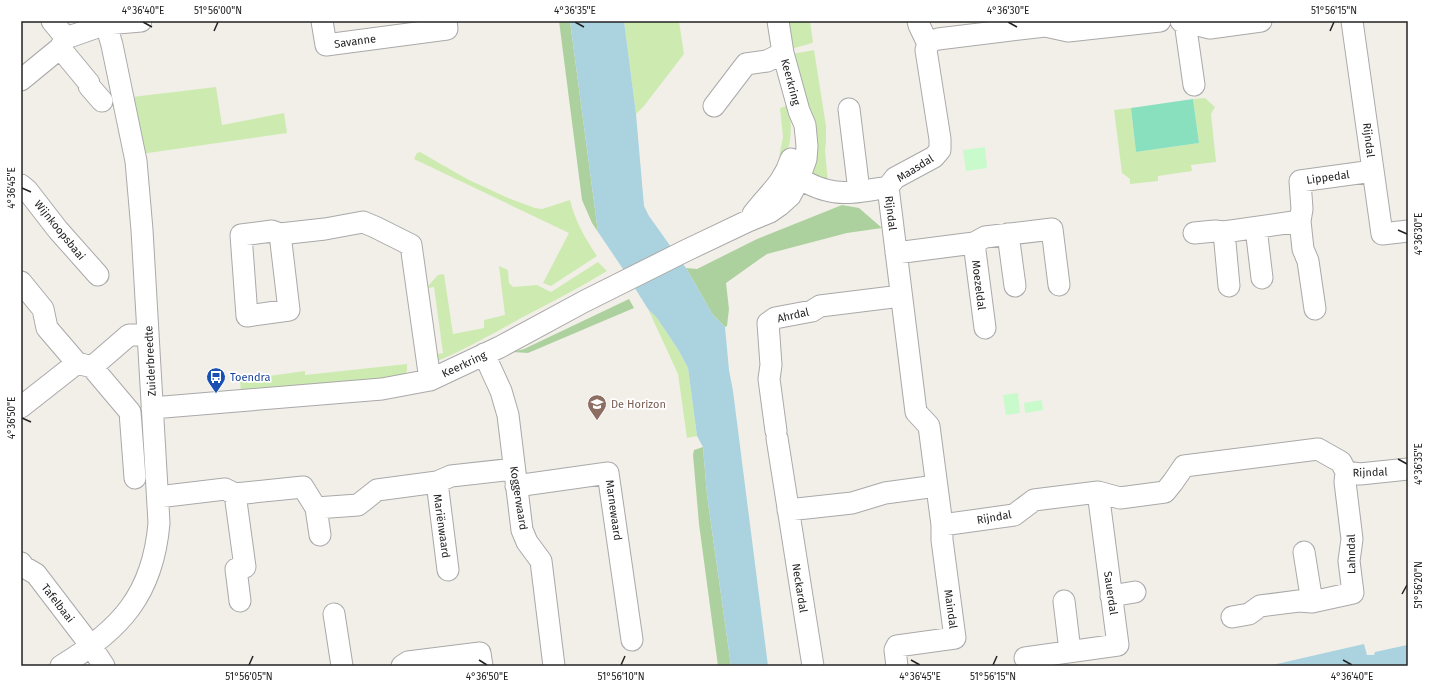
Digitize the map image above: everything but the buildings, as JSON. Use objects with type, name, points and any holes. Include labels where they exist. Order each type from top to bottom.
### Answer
[{"type":"street","points":[[52,21],[63,43],[90,83],[89,86],[102,102]]},
{"type":"street","points":[[21,80],[63,43],[106,23],[141,21]]},
{"type":"street","name":"Savanne","points":[[322,21],[326,45],[407,27],[447,29],[446,21]]},
{"type":"street","name":"Keerkring","points":[[152,408],[382,389],[430,380],[685,251],[748,221],[777,186],[793,176],[792,157],[799,111],[783,53],[778,21]]},
{"type":"street","name":"Maasdal","points":[[793,176],[828,191],[859,191],[888,187],[895,178],[934,157],[940,150],[940,139],[926,50],[928,44],[918,21]]},
{"type":"street","points":[[928,44],[938,38],[1038,26],[1048,26],[1068,31],[1160,21]]},
{"type":"street","points":[[1194,85],[1183,21],[1210,28],[1261,21]]},
{"type":"street","name":"Rijndal","points":[[1352,21],[1382,234],[1408,231]]},
{"type":"street","name":"Zuiderbreedte","points":[[61,666],[91,646],[114,627],[132,605],[144,584],[158,540],[158,497],[142,230],[136,161],[106,23]]},
{"type":"street","name":"Keerkring","points":[[714,106],[746,64],[767,61],[783,53]]},
{"type":"street","points":[[849,109],[859,191]]},
{"type":"street","name":"Lippedal","points":[[1315,309],[1308,261],[1303,249],[1300,221],[1302,209],[1300,181],[1373,171]]},
{"type":"street","name":"Wijnkoopsbaai","points":[[21,185],[27,190],[58,230],[98,275]]},
{"type":"street","name":"Rijndal","points":[[888,187],[916,412],[929,426],[942,525],[1014,515],[1034,500],[1098,492],[1120,498],[1164,492],[1184,466],[1318,449],[1341,462],[1346,472],[1360,474],[1408,469]]},
{"type":"street","points":[[1194,233],[1215,231],[1224,232],[1300,221]]},
{"type":"street","points":[[280,234],[325,229],[363,222],[411,246],[430,380]]},
{"type":"street","points":[[1256,228],[1262,278]]},
{"type":"street","points":[[896,253],[974,243],[985,237],[1052,229],[1058,286]]},
{"type":"street","points":[[1224,232],[1230,286]]},
{"type":"street","points":[[1008,234],[1015,286]]},
{"type":"street","name":"Moezeldal","points":[[974,243],[985,328]]},
{"type":"street","points":[[21,282],[43,309],[47,328],[130,412],[135,478]]},
{"type":"street","name":"Ahrdal","points":[[776,435],[769,379],[772,365],[768,323],[775,318],[812,311],[820,306],[901,296]]},
{"type":"street","points":[[21,407],[129,335],[148,335]]},
{"type":"street","name":"Koggerwaard","points":[[484,354],[501,390],[508,415],[522,530],[527,542],[541,561],[554,666]]},
{"type":"street","name":"Neckardal","points":[[776,435],[813,666]]},
{"type":"street","name":"Lahndal","points":[[1232,618],[1249,614],[1260,606],[1299,601],[1312,602],[1353,593],[1349,561],[1352,539],[1345,482],[1346,472]]},
{"type":"street","name":"Marnewaard","points":[[515,478],[608,473],[632,640]]},
{"type":"street","name":"Mariënwaard","points":[[316,508],[358,505],[377,490],[437,482],[451,476],[515,478]]},
{"type":"street","name":"Mariënwaard","points":[[437,482],[448,570]]},
{"type":"street","points":[[788,510],[852,504],[885,493],[936,486]]},
{"type":"street","points":[[158,497],[225,489],[236,494],[303,487],[316,508],[320,536]]},
{"type":"street","name":"Sauerdal","points":[[1025,658],[1118,645],[1098,492]]},
{"type":"street","points":[[236,494],[245,567],[236,569],[240,601]]},
{"type":"street","name":"Maindal","points":[[897,666],[894,650],[897,646],[955,638],[942,540],[942,525]]},
{"type":"street","points":[[1304,552],[1312,602]]},
{"type":"street","name":"Tafelbaai","points":[[21,563],[24,567],[36,574],[91,646],[104,666]]},
{"type":"street","points":[[1111,596],[1134,592]]},
{"type":"street","points":[[1064,601],[1070,651]]},
{"type":"street","points":[[334,614],[342,666]]},
{"type":"street","points":[[402,666],[408,662],[480,653],[482,666]]},
{"type":"green space","points":[[559,21],[570,21],[598,232],[592,223],[582,200]]},
{"type":"green space","points":[[624,21],[679,21],[684,54],[644,106],[636,114]]},
{"type":"green space","points":[[785,21],[810,21],[813,42],[791,49]]},
{"type":"green space","points":[[814,50],[826,126],[825,150],[828,183],[808,171],[792,54]]},
{"type":"green space","points":[[216,87],[222,125],[284,113],[287,133],[141,154],[132,97]]},
{"type":"green space","points":[[1205,98],[1215,107],[1211,114],[1216,162],[1191,165],[1192,171],[1158,176],[1158,181],[1130,184],[1130,179],[1122,173],[1114,110],[1131,108],[1136,152],[1199,143],[1193,99]]},
{"type":"green space","points":[[1193,99],[1199,143],[1136,152],[1131,108]]},
{"type":"green space","points":[[789,105],[791,132],[785,159],[779,157],[783,137],[780,108]]},
{"type":"green space","points":[[985,147],[987,168],[966,171],[963,150]]},
{"type":"green space","points":[[420,152],[467,179],[508,198],[535,208],[542,209],[570,200],[581,229],[597,256],[551,286],[543,283],[569,233],[414,159],[417,153]]},
{"type":"green space","points":[[842,205],[859,208],[882,228],[847,233],[767,254],[726,283],[729,309],[727,326],[725,327],[713,315],[686,268],[697,269],[757,239]]},
{"type":"green space","points":[[598,262],[607,271],[478,342],[433,363],[432,355],[443,353],[434,287],[428,288],[428,286],[438,275],[444,274],[453,334],[484,328],[484,320],[505,315],[499,266],[508,270],[509,283],[513,287],[537,285],[551,292]]},
{"type":"green space","points":[[629,299],[634,308],[528,353],[512,352],[524,349]]},
{"type":"green space","points":[[648,309],[657,318],[679,351],[688,368],[697,436],[687,438],[678,374]]},
{"type":"green space","points":[[407,364],[407,371],[396,382],[241,391],[240,382],[247,379],[305,371],[305,375]]},
{"type":"green space","points":[[1018,393],[1020,413],[1006,415],[1003,395]]},
{"type":"green space","points":[[1042,400],[1043,410],[1025,413],[1024,403]]},
{"type":"green space","points":[[703,447],[707,495],[731,666],[718,666],[699,524],[693,455],[694,450]]},
{"type":"water","points":[[570,21],[624,21],[636,114],[644,206],[649,216],[686,268],[713,315],[725,327],[729,370],[733,391],[768,666],[731,666],[707,495],[703,447],[697,436],[688,368],[679,351],[657,318],[648,309],[598,232]]},
{"type":"water","points":[[1364,644],[1367,655],[1374,655],[1375,652],[1408,644],[1408,664],[1400,666],[1268,666]]},
{"type":"place","name":"Toendra","points":[[216,394]]},
{"type":"place","name":"De Horizon","points":[[597,421]]}]
